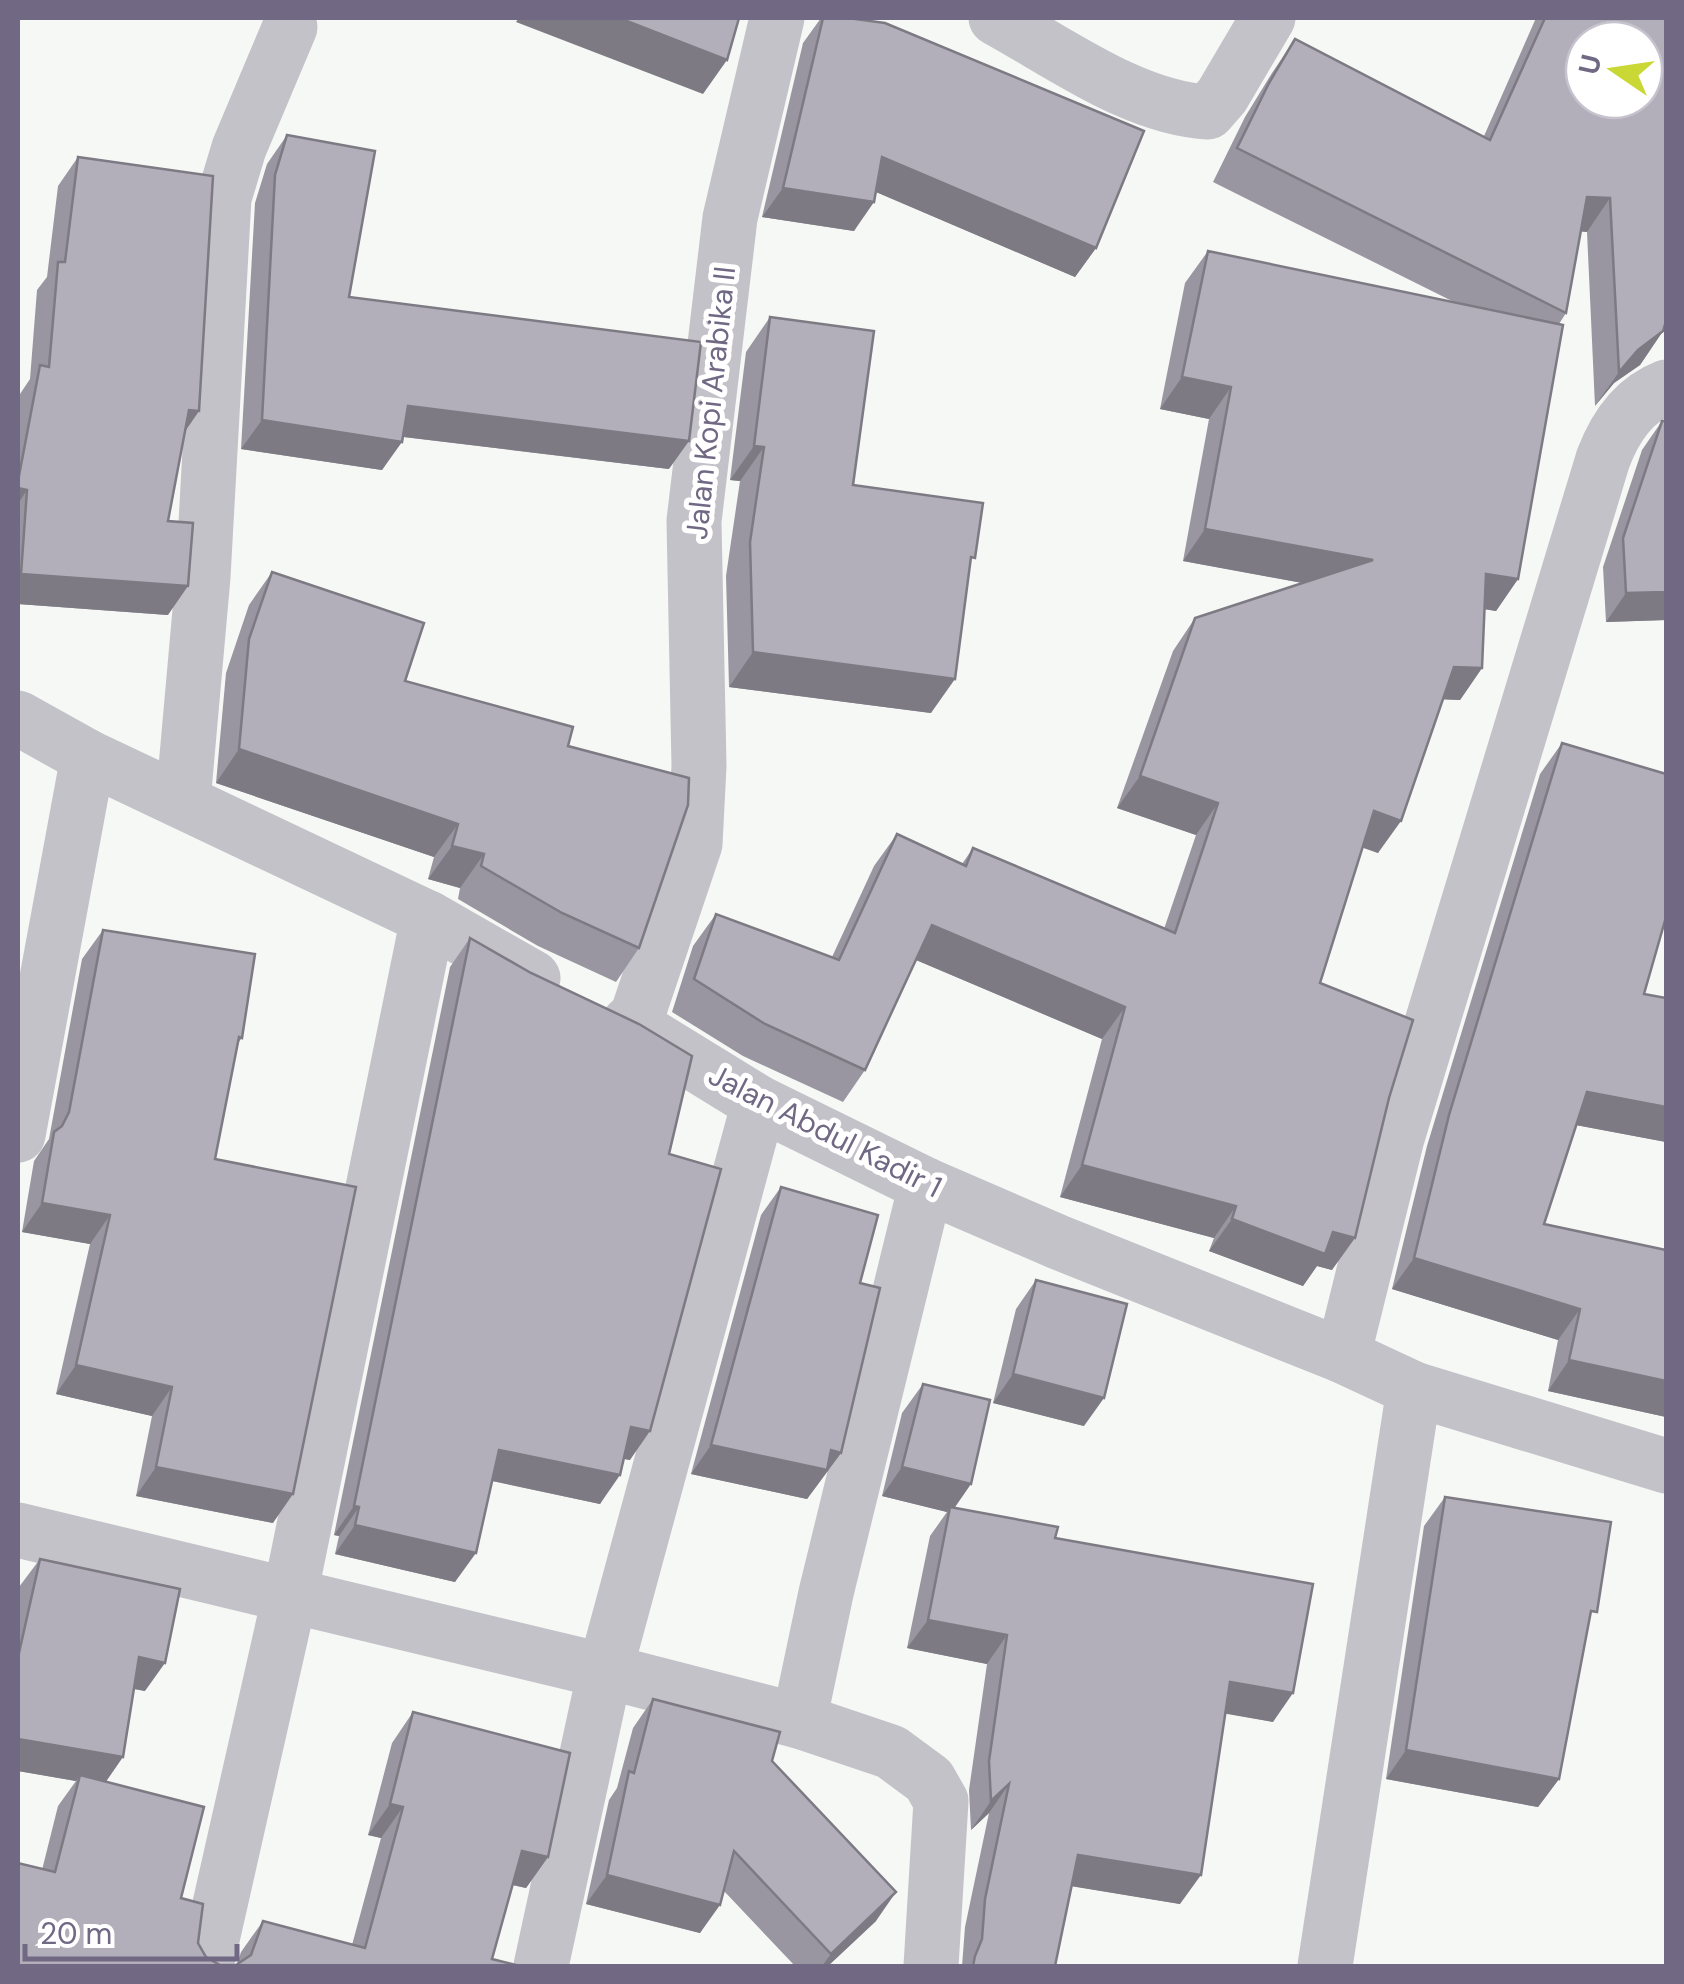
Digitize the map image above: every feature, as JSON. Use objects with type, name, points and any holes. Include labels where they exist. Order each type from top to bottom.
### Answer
[{"type":"street","name":"Jalan Kopi Arabika II","points":[[597,1008],[694,844],[699,766],[694,521],[730,218],[777,18]]},
{"type":"street","points":[[996,18],[1140,97],[1182,110],[1208,112],[1222,96],[1268,18]]},
{"type":"street","points":[[183,801],[203,577],[224,198],[239,148],[290,27]]},
{"type":"street","points":[[1343,1356],[1397,1138],[1603,460],[1611,438],[1632,407],[1666,388]]},
{"type":"street","name":"Jalan Abdul Kadir 1","points":[[18,718],[88,757],[428,918],[524,974],[597,1008],[759,1103],[926,1186],[1343,1356],[1414,1389],[1666,1466]]},
{"type":"street","points":[[18,1135],[88,757]]},
{"type":"street","points":[[206,1966],[290,1596],[428,918]]},
{"type":"street","points":[[541,1966],[605,1670],[759,1103]]},
{"type":"street","points":[[799,1721],[826,1593],[926,1186]]},
{"type":"street","points":[[1325,1966],[1414,1389]]},
{"type":"street","points":[[18,1530],[605,1670],[799,1721],[891,1752],[929,1780],[941,1801],[931,1966]]},
{"type":"building","points":[[619,18],[739,18],[727,60]]},
{"type":"building","points":[[823,18],[885,23],[1144,131],[1096,248],[882,157],[874,202],[783,188]]},
{"type":"building","points":[[1545,18],[1666,18],[1663,331],[1638,350],[1619,372],[1610,198],[1587,197],[1566,313],[1237,148],[1295,39],[1490,140]]},
{"type":"building","points":[[287,135],[375,151],[349,297],[701,342],[689,441],[408,406],[402,442],[262,420],[275,175]]},
{"type":"building","points":[[78,157],[213,176],[199,411],[189,410],[168,521],[193,523],[188,586],[21,574],[27,490],[18,488],[18,481],[40,365],[49,367],[58,262],[65,262]]},
{"type":"building","points":[[1208,251],[1563,325],[1518,579],[1486,574],[1482,668],[1454,667],[1401,821],[1374,811],[1320,983],[1413,1020],[1389,1098],[1355,1238],[1333,1232],[1325,1254],[1232,1219],[1236,1206],[1082,1165],[1125,1007],[932,925],[865,1070],[765,1024],[694,979],[716,914],[839,960],[897,834],[966,866],[973,848],[1175,933],[1218,803],[1140,776],[1195,618],[1373,560],[1205,529],[1231,387],[1182,377]]},
{"type":"building","points":[[770,317],[874,331],[853,485],[983,503],[975,558],[971,557],[955,679],[753,652],[750,542],[764,447],[754,446]]},
{"type":"building","points":[[1662,421],[1666,421],[1666,592],[1626,593],[1623,538]]},
{"type":"building","points":[[272,572],[424,623],[405,681],[573,727],[568,746],[689,778],[688,805],[639,948],[562,913],[481,866],[484,854],[452,846],[458,824],[239,749],[249,639]]},
{"type":"building","points":[[1562,743],[1666,774],[1666,917],[1644,994],[1666,998],[1666,1107],[1587,1092],[1544,1224],[1666,1250],[1666,1381],[1569,1360],[1580,1309],[1414,1258],[1449,1115]]},
{"type":"building","points":[[103,930],[255,954],[242,1038],[239,1037],[215,1159],[356,1187],[293,1494],[156,1467],[172,1387],[76,1365],[110,1215],[42,1203],[54,1132],[69,1112]]},
{"type":"building","points":[[470,938],[531,973],[639,1024],[692,1056],[669,1154],[721,1169],[650,1431],[631,1427],[620,1475],[499,1450],[476,1553],[355,1525],[359,1507],[354,1506]]},
{"type":"building","points":[[781,1187],[878,1215],[860,1283],[880,1288],[841,1453],[831,1450],[827,1470],[711,1445]]},
{"type":"building","points":[[1036,1280],[1127,1304],[1104,1398],[1013,1374]]},
{"type":"building","points":[[923,1384],[990,1400],[971,1484],[902,1467]]},
{"type":"building","points":[[1445,1497],[1611,1522],[1597,1612],[1591,1611],[1559,1779],[1406,1750]]},
{"type":"building","points":[[950,1507],[1058,1527],[1055,1538],[1313,1584],[1293,1693],[1230,1682],[1201,1875],[1078,1855],[1055,1966],[973,1966],[982,1939],[985,1899],[1009,1784],[991,1801],[989,1761],[1007,1635],[928,1620]]},
{"type":"building","points":[[40,1559],[180,1589],[165,1663],[139,1657],[123,1757],[18,1739],[18,1653]]},
{"type":"building","points":[[653,1699],[780,1732],[772,1761],[896,1892],[831,1954],[734,1851],[720,1905],[607,1875],[629,1771],[634,1773]]},
{"type":"building","points":[[413,1712],[570,1753],[548,1857],[522,1851],[492,1959],[520,1966],[18,1966],[18,1863],[55,1872],[80,1775],[204,1807],[181,1898],[203,1904],[198,1943],[206,1957],[220,1965],[236,1965],[251,1955],[263,1921],[365,1948],[403,1807],[390,1804]]}]
